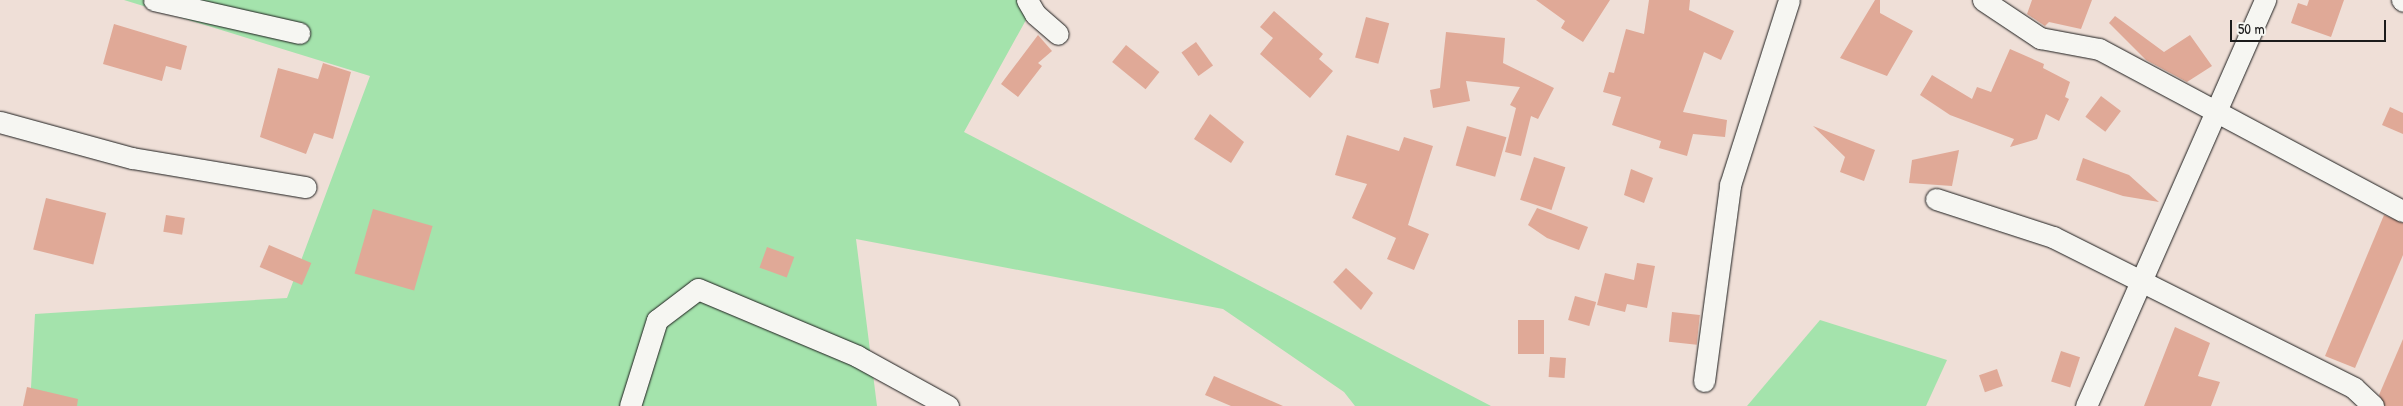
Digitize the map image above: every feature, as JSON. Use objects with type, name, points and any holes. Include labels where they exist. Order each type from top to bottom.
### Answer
[{"type":"street","points":[[154,0],[299,33]]},
{"type":"street","points":[[1026,0],[1035,14],[1058,34]]},
{"type":"street","points":[[1704,380],[1730,185],[1788,0]]},
{"type":"street","points":[[1983,0],[2040,38],[2099,49],[2403,211]]},
{"type":"street","points":[[2086,406],[2218,114],[2265,0]]},
{"type":"street","points":[[0,122],[132,158],[306,187]]},
{"type":"street","points":[[1936,199],[2052,237],[2354,388],[2373,406]]},
{"type":"street","points":[[630,406],[657,320],[698,289],[857,356],[948,406]]},
{"type":"green space","points":[[124,0],[1037,0],[964,132],[1491,406],[1355,406],[1344,392],[1223,309],[856,239],[877,406],[30,406],[35,314],[287,298],[370,76]]},
{"type":"green space","points":[[1820,320],[1947,360],[1926,406],[1747,406]]},
{"type":"building","points":[[1536,0],[1610,0],[1583,42],[1561,28],[1565,21]]},
{"type":"building","points":[[1649,0],[1690,0],[1689,10],[1734,31],[1721,60],[1704,52],[1683,112],[1727,120],[1725,137],[1693,134],[1687,156],[1659,148],[1661,141],[1612,125],[1621,97],[1603,92],[1609,72],[1614,73],[1626,29],[1644,34]]},
{"type":"building","points":[[1875,0],[1880,0],[1880,13],[1913,31],[1887,76],[1840,58]]},
{"type":"building","points":[[2032,0],[2092,0],[2081,29],[2049,22],[2045,26],[2027,14]]},
{"type":"building","points":[[2309,0],[2344,0],[2331,37],[2291,23],[2298,3],[2307,6]]},
{"type":"building","points":[[1274,11],[1323,54],[1319,59],[1333,71],[1310,98],[1260,54],[1273,38],[1260,27]]},
{"type":"building","points":[[2115,16],[2164,52],[2190,35],[2212,66],[2187,82],[2146,60],[2109,23]]},
{"type":"building","points":[[1366,17],[1389,23],[1378,64],[1355,58]]},
{"type":"building","points":[[114,24],[187,46],[181,70],[166,66],[162,81],[103,64]]},
{"type":"building","points":[[1446,32],[1505,38],[1503,63],[1554,88],[1538,119],[1531,116],[1521,156],[1505,152],[1516,108],[1510,105],[1520,87],[1466,81],[1470,101],[1433,108],[1430,90],[1440,88]]},
{"type":"building","points":[[1038,35],[1052,51],[1038,63],[1042,66],[1018,97],[1001,84]]},
{"type":"building","points":[[1196,42],[1213,65],[1198,76],[1181,53]]},
{"type":"building","points":[[1126,45],[1159,72],[1146,89],[1112,62]]},
{"type":"building","points":[[2010,49],[2044,64],[2043,68],[2070,82],[2065,97],[2069,99],[2059,121],[2046,114],[2037,139],[2010,147],[2014,139],[1950,115],[1920,95],[1932,75],[1972,99],[1977,87],[1991,92]]},
{"type":"building","points":[[323,63],[351,72],[333,139],[314,133],[306,154],[260,137],[278,68],[318,79]]},
{"type":"building","points":[[2101,96],[2121,111],[2105,132],[2085,117]]},
{"type":"building","points":[[2390,107],[2403,113],[2403,134],[2382,125]]},
{"type":"building","points":[[1210,114],[1244,142],[1231,163],[1194,139]]},
{"type":"building","points":[[1467,126],[1506,137],[1495,177],[1456,165]]},
{"type":"building","points":[[1813,126],[1875,150],[1864,181],[1840,172],[1845,157]]},
{"type":"building","points":[[1347,135],[1399,151],[1404,137],[1433,146],[1408,225],[1429,234],[1414,270],[1387,259],[1396,238],[1352,218],[1367,184],[1335,175]]},
{"type":"building","points":[[1959,150],[1952,186],[1909,183],[1912,160]]},
{"type":"building","points":[[1534,157],[1565,167],[1551,210],[1520,200]]},
{"type":"building","points":[[2083,158],[2129,175],[2159,202],[2123,196],[2076,180]]},
{"type":"building","points":[[1631,169],[1653,178],[1644,203],[1624,195]]},
{"type":"building","points":[[46,198],[106,213],[93,264],[33,249]]},
{"type":"building","points":[[1537,208],[1588,227],[1579,250],[1547,238],[1528,225]]},
{"type":"building","points":[[373,209],[433,226],[414,290],[355,273]]},
{"type":"building","points":[[166,215],[185,218],[182,235],[163,232]]},
{"type":"building","points":[[2384,215],[2403,223],[2403,255],[2355,368],[2325,356]]},
{"type":"building","points":[[269,245],[311,263],[302,285],[260,267]]},
{"type":"building","points":[[767,247],[794,257],[787,278],[759,268]]},
{"type":"building","points":[[1637,263],[1655,266],[1647,308],[1627,304],[1625,312],[1597,305],[1605,273],[1634,280]]},
{"type":"building","points":[[1346,268],[1373,293],[1361,310],[1333,282]]},
{"type":"building","points":[[1575,296],[1596,302],[1589,326],[1568,320]]},
{"type":"building","points":[[1672,312],[1700,315],[1697,345],[1669,342]]},
{"type":"building","points":[[1518,320],[1544,320],[1544,354],[1518,354]]},
{"type":"building","points":[[2175,327],[2210,343],[2198,376],[2220,382],[2211,406],[2144,406]]},
{"type":"building","points":[[2403,339],[2403,406],[2385,406],[2379,395]]},
{"type":"building","points":[[2061,351],[2080,357],[2070,388],[2051,381]]},
{"type":"building","points":[[1550,357],[1566,358],[1565,378],[1549,377]]},
{"type":"building","points":[[1997,369],[2003,386],[1985,392],[1979,375]]},
{"type":"building","points":[[1214,376],[1283,406],[1231,406],[1205,395]]},
{"type":"building","points":[[27,387],[78,399],[77,406],[23,406]]}]
